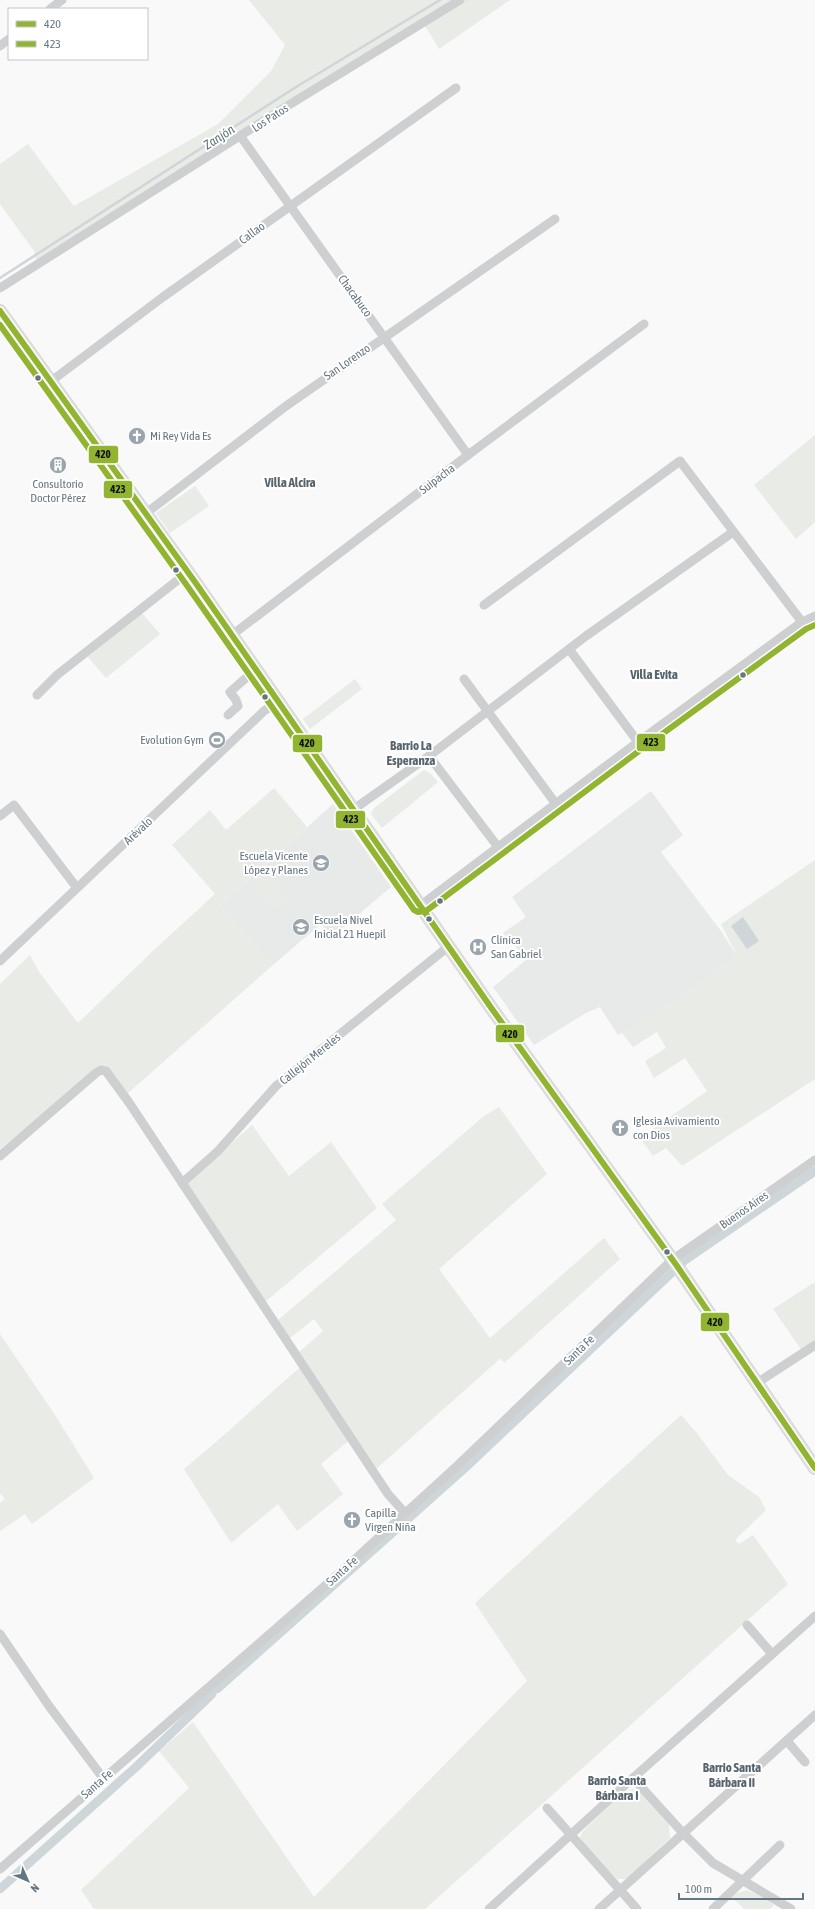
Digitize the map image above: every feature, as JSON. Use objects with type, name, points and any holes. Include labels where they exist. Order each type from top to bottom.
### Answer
[{"type":"main road","points":[[0,311],[188,572],[256,669],[277,702],[676,1265],[815,1468]]},
{"type":"street","points":[[51,8],[62,0]]},
{"type":"street","name":"Los Patos","points":[[0,288],[241,137],[284,108],[460,0]]},
{"type":"street","points":[[0,46],[8,40]]},
{"type":"street","name":"Callao","points":[[50,382],[162,296],[456,88]]},
{"type":"street","name":"Chacabuco","points":[[241,137],[468,455]]},
{"type":"street","name":"San Lorenzo","points":[[145,514],[286,406],[384,336],[555,219]]},
{"type":"street","name":"Suipacha","points":[[232,635],[468,455],[644,324]]},
{"type":"street","points":[[484,605],[680,461],[802,622]]},
{"type":"street","points":[[354,809],[429,756],[569,650],[733,532]]},
{"type":"street","points":[[37,695],[57,675],[188,572]]},
{"type":"street","points":[[421,905],[638,742],[802,622],[815,616]]},
{"type":"street","points":[[569,650],[638,742]]},
{"type":"street","points":[[228,715],[238,706],[236,700],[230,692],[256,669]]},
{"type":"street","points":[[464,679],[556,804]]},
{"type":"street","name":"Arévalo","points":[[0,961],[264,711],[277,702]]},
{"type":"street","points":[[429,756],[498,847]]},
{"type":"street","points":[[0,816],[14,805],[77,888]]},
{"type":"street","name":"Callejón Mereles","points":[[182,1183],[218,1151],[276,1086],[449,946]]},
{"type":"street","points":[[0,1156],[100,1070],[106,1072],[130,1104],[388,1494],[406,1513]]},
{"type":"street","name":"Buenos Aires","points":[[676,1265],[815,1160]]},
{"type":"street","name":"Santa Fe","points":[[0,1870],[342,1571],[676,1265]]},
{"type":"street","points":[[757,1383],[815,1345]]},
{"type":"street","points":[[489,1909],[815,1616]]},
{"type":"street","points":[[747,1625],[772,1654]]},
{"type":"street","points":[[0,1634],[54,1712],[104,1778]]},
{"type":"street","points":[[598,1909],[815,1715]]},
{"type":"street","points":[[787,1741],[805,1762]]},
{"type":"street","points":[[633,1778],[683,1833],[713,1863],[791,1909]]},
{"type":"street","points":[[547,1808],[637,1909]]},
{"type":"street","points":[[713,1909],[780,1845]]},
{"type":"shaded area","points":[[249,0],[510,0],[439,49],[421,19],[36,260],[34,251],[0,204],[0,164],[28,144],[74,206],[218,124],[271,71],[285,45]]},
{"type":"shaded area","points":[[815,435],[815,522],[796,539],[754,485]]},
{"type":"shaded area","points":[[195,486],[209,506],[170,533],[156,513]]},
{"type":"shaded area","points":[[141,612],[160,634],[106,678],[88,657]]},
{"type":"shaded area","points":[[355,679],[362,689],[310,729],[303,719]]},
{"type":"shaded area","points":[[424,770],[431,774],[438,782],[382,828],[371,814],[374,808]]},
{"type":"shaded area","points":[[274,788],[307,827],[219,906],[273,965],[127,1094],[110,1070],[104,1065],[0,1149],[0,984],[30,955],[39,972],[78,1023],[215,894],[172,845],[210,810],[226,830]]},
{"type":"shaded area","points":[[651,791],[683,835],[661,852],[721,931],[737,956],[702,982],[618,1035],[600,1007],[586,1013],[534,1045],[493,987],[527,959],[503,933],[526,917],[512,897]]},
{"type":"shaded area","name":"Escuela Vicente López y Planes","points":[[333,804],[391,887],[332,937],[321,924],[273,965],[219,906]]},
{"type":"shaded area","points":[[815,860],[815,1079],[682,1166],[666,1148],[653,1156],[640,1138],[707,1091],[685,1058],[654,1078],[645,1061],[666,1048],[657,1032],[633,1047],[621,1032],[702,982],[737,956],[721,924]]},
{"type":"shaded area","points":[[267,870],[290,899],[274,911],[251,882]]},
{"type":"shaded area","points":[[743,917],[759,941],[747,949],[731,926]]},
{"type":"shaded area","points":[[499,1107],[547,1174],[439,1269],[490,1338],[604,1238],[620,1259],[504,1363],[501,1358],[375,1470],[353,1437],[321,1464],[343,1494],[297,1531],[278,1504],[231,1543],[184,1469],[305,1363],[299,1352],[323,1331],[314,1319],[290,1338],[278,1320],[396,1220],[382,1204],[484,1116]]},
{"type":"shaded area","points":[[252,1125],[289,1176],[331,1142],[377,1208],[265,1302],[185,1184]]},
{"type":"shaded area","points":[[815,1282],[815,1340],[801,1349],[773,1309]]},
{"type":"shaded area","points":[[0,1334],[55,1415],[94,1478],[32,1524],[25,1514],[0,1531],[0,1503],[5,1499],[0,1493]]},
{"type":"shaded area","points":[[681,1415],[696,1432],[728,1475],[759,1497],[766,1510],[735,1540],[739,1544],[753,1535],[788,1584],[425,1909],[94,1909],[81,1890],[189,1788],[159,1751],[193,1722],[314,1897],[527,1681],[475,1603]]},
{"type":"shaded area","points":[[633,1789],[640,1792],[669,1824],[670,1838],[629,1877],[617,1879],[584,1845],[580,1837],[583,1831],[624,1792]]},
{"type":"shaded area","points":[[747,1890],[763,1897],[774,1905],[770,1909],[744,1909],[732,1897],[737,1893]]},
{"type":"waterway","name":"Zanjón","points":[[0,278],[296,87],[440,0]]},
{"type":"waterway","points":[[217,1689],[466,1467],[685,1260],[815,1171]]},
{"type":"waterway","points":[[0,1889],[136,1767],[212,1694]]},
{"type":"transit line","name":"420","points":[[0,311],[195,582],[492,1009],[677,1266],[815,1468]]},
{"type":"transit line","name":"423","points":[[0,325],[188,587],[414,910],[418,912],[426,911],[643,748],[806,629],[815,625]]},
{"type":"place","name":"Mi Rey Vida Es","points":[[137,436]]},
{"type":"place","name":"Consultorio Doctor Pérez","points":[[58,465]]},
{"type":"place","name":"Evolution Gym","points":[[217,740]]},
{"type":"place","name":"Escuela Vicente López y Planes","points":[[321,863]]},
{"type":"place","name":"Escuela Nivel Inicial 21 Huepil","points":[[301,927]]},
{"type":"place","name":"Clínica San Gabriel","points":[[478,947]]},
{"type":"place","name":"Iglesia Avivamiento con Dios","points":[[620,1128]]},
{"type":"place","name":"Capilla Virgen Niña","points":[[352,1520]]},
{"type":"district","name":"Villa Alcira","points":[[290,482]]},
{"type":"district","name":"Villa Evita","points":[[654,674]]},
{"type":"district","name":"Barrio La Esperanza","points":[[411,752]]},
{"type":"district","name":"Barrio Santa Bárbara II","points":[[732,1774]]},
{"type":"district","name":"Barrio Santa Bárbara I","points":[[617,1788]]}]
